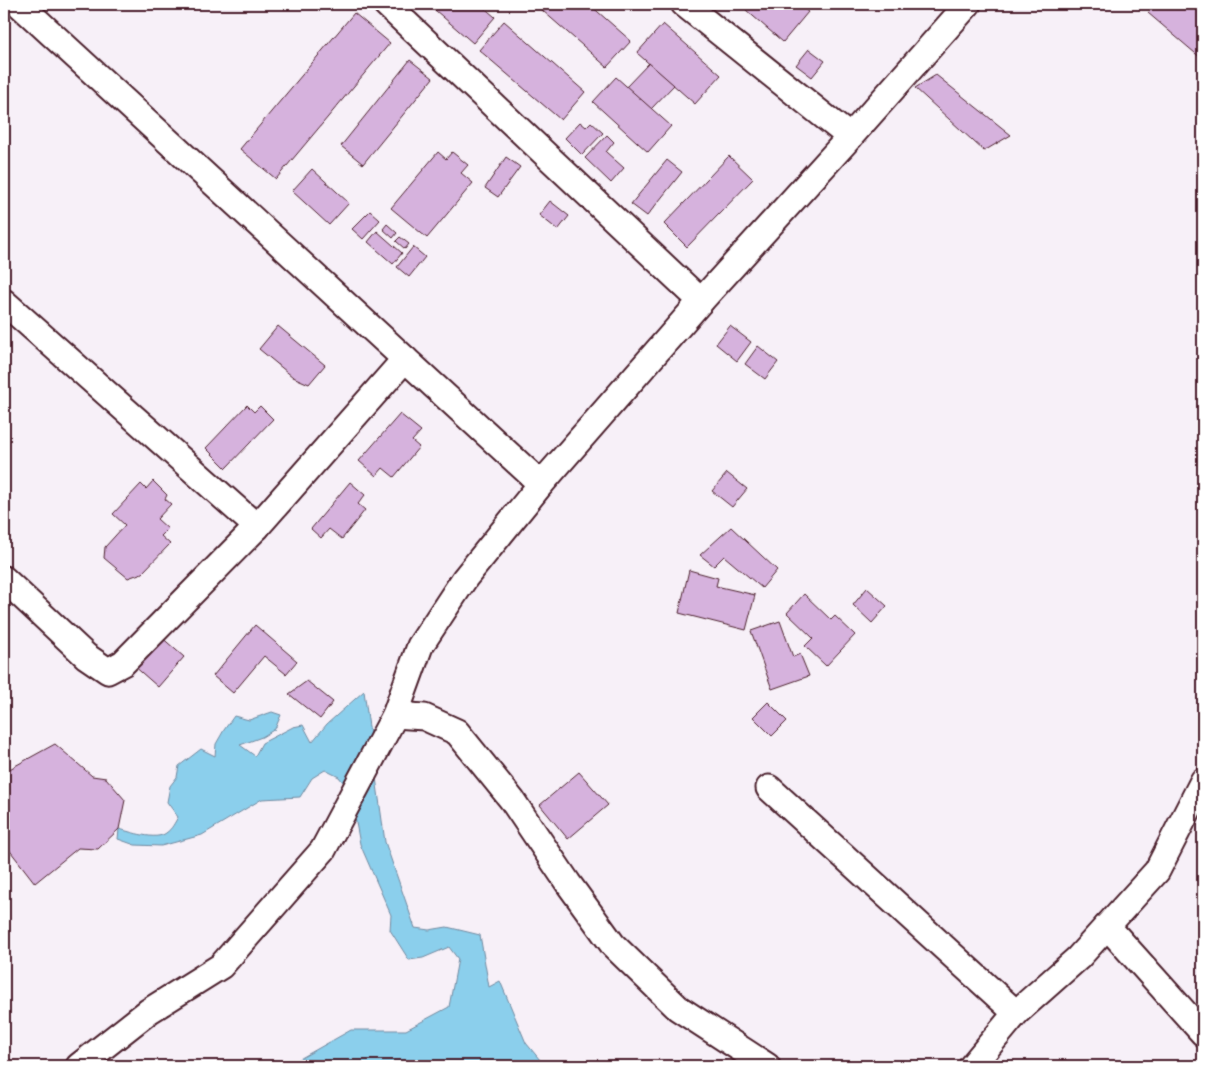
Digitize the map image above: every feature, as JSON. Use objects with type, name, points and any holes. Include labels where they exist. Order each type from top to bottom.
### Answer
[{"type":"street","points":[[4,12],[11,4]]},
{"type":"street","points":[[20,4],[541,484]]},
{"type":"street","points":[[386,4],[700,301]]},
{"type":"street","points":[[684,4],[850,137]]},
{"type":"street","points":[[80,1066],[149,1011],[220,966],[323,850],[395,715],[420,646],[465,578],[541,484],[700,301],[850,137],[963,5]]},
{"type":"street","points":[[4,302],[257,527]]},
{"type":"street","points":[[4,579],[86,656],[108,671],[123,663],[257,527],[405,359]]},
{"type":"street","points":[[395,715],[424,716],[457,732],[512,800],[613,945],[678,1008],[767,1066]]},
{"type":"street","points":[[972,1066],[1016,1013],[1078,958],[1157,871],[1203,781]]},
{"type":"street","points":[[769,788],[1016,1013]]},
{"type":"street","points":[[1107,926],[1203,1033]]},
{"type":"water","points":[[364,691],[385,842],[415,928],[429,930],[447,927],[480,935],[489,987],[500,981],[526,1043],[545,1066],[287,1066],[351,1030],[406,1030],[449,1007],[458,959],[449,947],[423,958],[409,960],[390,930],[391,915],[360,844],[350,791],[339,777],[325,770],[312,778],[300,797],[262,799],[202,835],[161,846],[135,845],[118,839],[119,829],[156,836],[170,830],[178,817],[167,802],[170,786],[177,777],[179,766],[201,749],[215,756],[216,744],[234,716],[249,720],[272,712],[281,715],[275,729],[262,737],[240,745],[255,756],[262,743],[293,727],[303,725],[312,742],[327,724]]},
{"type":"building","points":[[428,4],[480,4],[495,17],[473,43]]},
{"type":"building","points":[[535,4],[589,4],[631,41],[607,67]]},
{"type":"building","points":[[752,4],[798,4],[808,12],[783,42],[746,10]]},
{"type":"building","points":[[1156,4],[1196,4],[1203,10],[1202,59],[1148,13]]},
{"type":"building","points":[[354,13],[390,43],[276,179],[240,149]]},
{"type":"building","points":[[504,21],[585,92],[561,120],[479,50]]},
{"type":"building","points":[[663,24],[721,75],[695,104],[637,53]]},
{"type":"building","points":[[809,49],[825,61],[812,77],[796,65]]},
{"type":"building","points":[[410,60],[433,78],[363,164],[341,146]]},
{"type":"building","points":[[649,63],[674,85],[651,109],[626,87]]},
{"type":"building","points":[[936,75],[1011,135],[984,151],[915,88]]},
{"type":"building","points":[[616,77],[671,126],[648,152],[593,102]]},
{"type":"building","points":[[580,122],[586,127],[591,122],[603,133],[582,155],[565,138]]},
{"type":"building","points":[[607,135],[614,142],[606,152],[624,168],[611,183],[585,158]]},
{"type":"building","points":[[438,152],[446,159],[452,152],[468,165],[461,173],[473,183],[427,238],[391,208]]},
{"type":"building","points":[[729,156],[753,179],[687,247],[664,224]]},
{"type":"building","points":[[506,157],[520,167],[498,197],[485,188]]},
{"type":"building","points":[[667,160],[682,172],[647,216],[631,204]]},
{"type":"building","points":[[312,169],[349,203],[329,225],[292,191]]},
{"type":"building","points":[[550,201],[569,216],[558,230],[539,215]]},
{"type":"building","points":[[370,211],[380,220],[363,239],[352,229]]},
{"type":"building","points":[[387,224],[397,233],[393,238],[383,229]]},
{"type":"building","points":[[377,231],[402,253],[393,264],[368,242]]},
{"type":"building","points":[[400,237],[409,244],[405,249],[396,241]]},
{"type":"building","points":[[413,247],[425,257],[409,277],[397,267]]},
{"type":"building","points":[[278,326],[325,365],[309,384],[293,377],[259,349]]},
{"type":"building","points":[[730,326],[751,342],[737,361],[716,344]]},
{"type":"building","points":[[758,346],[778,362],[765,379],[745,364]]},
{"type":"building","points":[[247,405],[254,412],[260,406],[273,419],[226,468],[206,448]]},
{"type":"building","points":[[400,414],[421,431],[412,441],[419,447],[394,477],[383,468],[376,476],[359,461]]},
{"type":"building","points":[[727,473],[747,489],[732,507],[712,491]]},
{"type":"building","points":[[153,481],[167,495],[165,499],[171,504],[157,519],[168,529],[161,536],[170,544],[142,573],[128,578],[104,558],[105,547],[125,525],[113,514],[141,484],[146,489]]},
{"type":"building","points":[[350,482],[365,495],[358,504],[365,510],[342,539],[329,529],[321,538],[311,529]]},
{"type":"building","points":[[731,527],[777,570],[762,588],[724,556],[714,566],[700,555]]},
{"type":"building","points":[[689,570],[718,578],[716,586],[755,595],[746,630],[679,613]]},
{"type":"building","points":[[867,588],[887,606],[872,623],[853,605]]},
{"type":"building","points":[[804,594],[831,620],[835,616],[855,635],[826,666],[805,646],[813,638],[787,613]]},
{"type":"building","points":[[780,621],[793,657],[800,654],[809,676],[772,689],[751,631]]},
{"type":"building","points":[[255,625],[297,661],[286,674],[264,656],[233,693],[213,676]]},
{"type":"building","points":[[159,635],[184,657],[158,687],[133,665]]},
{"type":"building","points":[[307,681],[333,702],[320,719],[289,694]]},
{"type":"building","points":[[768,702],[787,721],[772,736],[753,717]]},
{"type":"building","points":[[55,744],[92,776],[106,778],[125,800],[119,829],[98,849],[78,848],[35,883],[4,843],[4,772]]},
{"type":"building","points":[[579,772],[608,805],[568,839],[540,805]]}]
